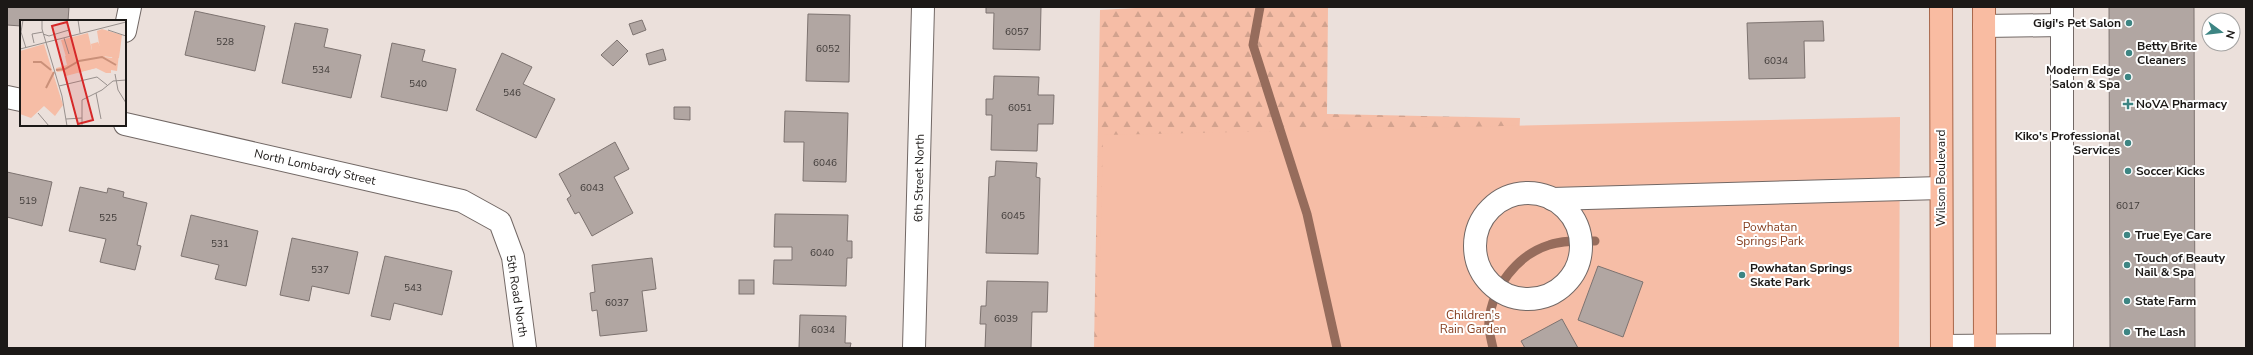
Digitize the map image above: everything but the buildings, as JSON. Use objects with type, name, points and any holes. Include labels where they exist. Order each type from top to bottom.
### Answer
[{"type":"main road","name":"Wilson Boulevard","points":[[1940,7],[1942,347]]},
{"type":"main road","points":[[1984,17],[1985,347]]},
{"type":"street","points":[[126,26],[130,7]]},
{"type":"street","name":"6th Street North","points":[[914,348],[923,7]]},
{"type":"street","points":[[1942,347],[2062,345],[2062,16],[1984,17]]},
{"type":"street","points":[[7,97],[20,100]]},
{"type":"street","name":"North Lombardy Street","points":[[126,124],[462,201],[500,222]]},
{"type":"street","points":[[1552,199],[1566,209],[1576,224],[1581,241],[1579,259],[1572,276],[1559,289],[1543,297],[1524,300],[1507,295],[1492,285],[1480,270],[1475,253],[1476,237],[1481,221],[1491,208],[1505,199],[1520,194],[1536,194],[1552,199],[1941,188]]},
{"type":"street","name":"5th Road North","points":[[500,222],[513,257],[525,348]]},
{"type":"green space","name":"Children's Rain Garden","points":[[1154,7],[1328,7],[1327,114],[1520,118],[1519,140],[1468,348],[1094,348],[1100,10]]},
{"type":"green space","name":"Powhatan Springs Park","points":[[1900,117],[1899,348],[1098,348],[1103,135]]},
{"type":"waterway","points":[[1260,7],[1253,45],[1307,214],[1337,348]]},
{"type":"waterway","points":[[1493,348],[1489,327],[1491,309],[1495,297],[1508,274],[1527,256],[1554,243],[1595,241]]},
{"type":"place","name":"Gigi's Pet Salon","points":[[2129,23]]},
{"type":"place","name":"Betty Brite Cleaners","points":[[2129,53]]},
{"type":"place","name":"Modern Edge Salon & Spa","points":[[2128,77]]},
{"type":"place","name":"NoVA Pharmacy","points":[[2128,104]]},
{"type":"place","name":"Kiko's Professional Services","points":[[2128,143]]},
{"type":"place","name":"Soccer Kicks","points":[[2128,171]]},
{"type":"place","name":"True Eye Care","points":[[2127,235]]},
{"type":"place","name":"Touch of Beauty Nail & Spa","points":[[2127,265]]},
{"type":"place","name":"Powhatan Springs Skate Park","points":[[1742,275]]},
{"type":"place","name":"State Farm","points":[[2127,301]]},
{"type":"place","name":"The Lash","points":[[2127,332]]}]
